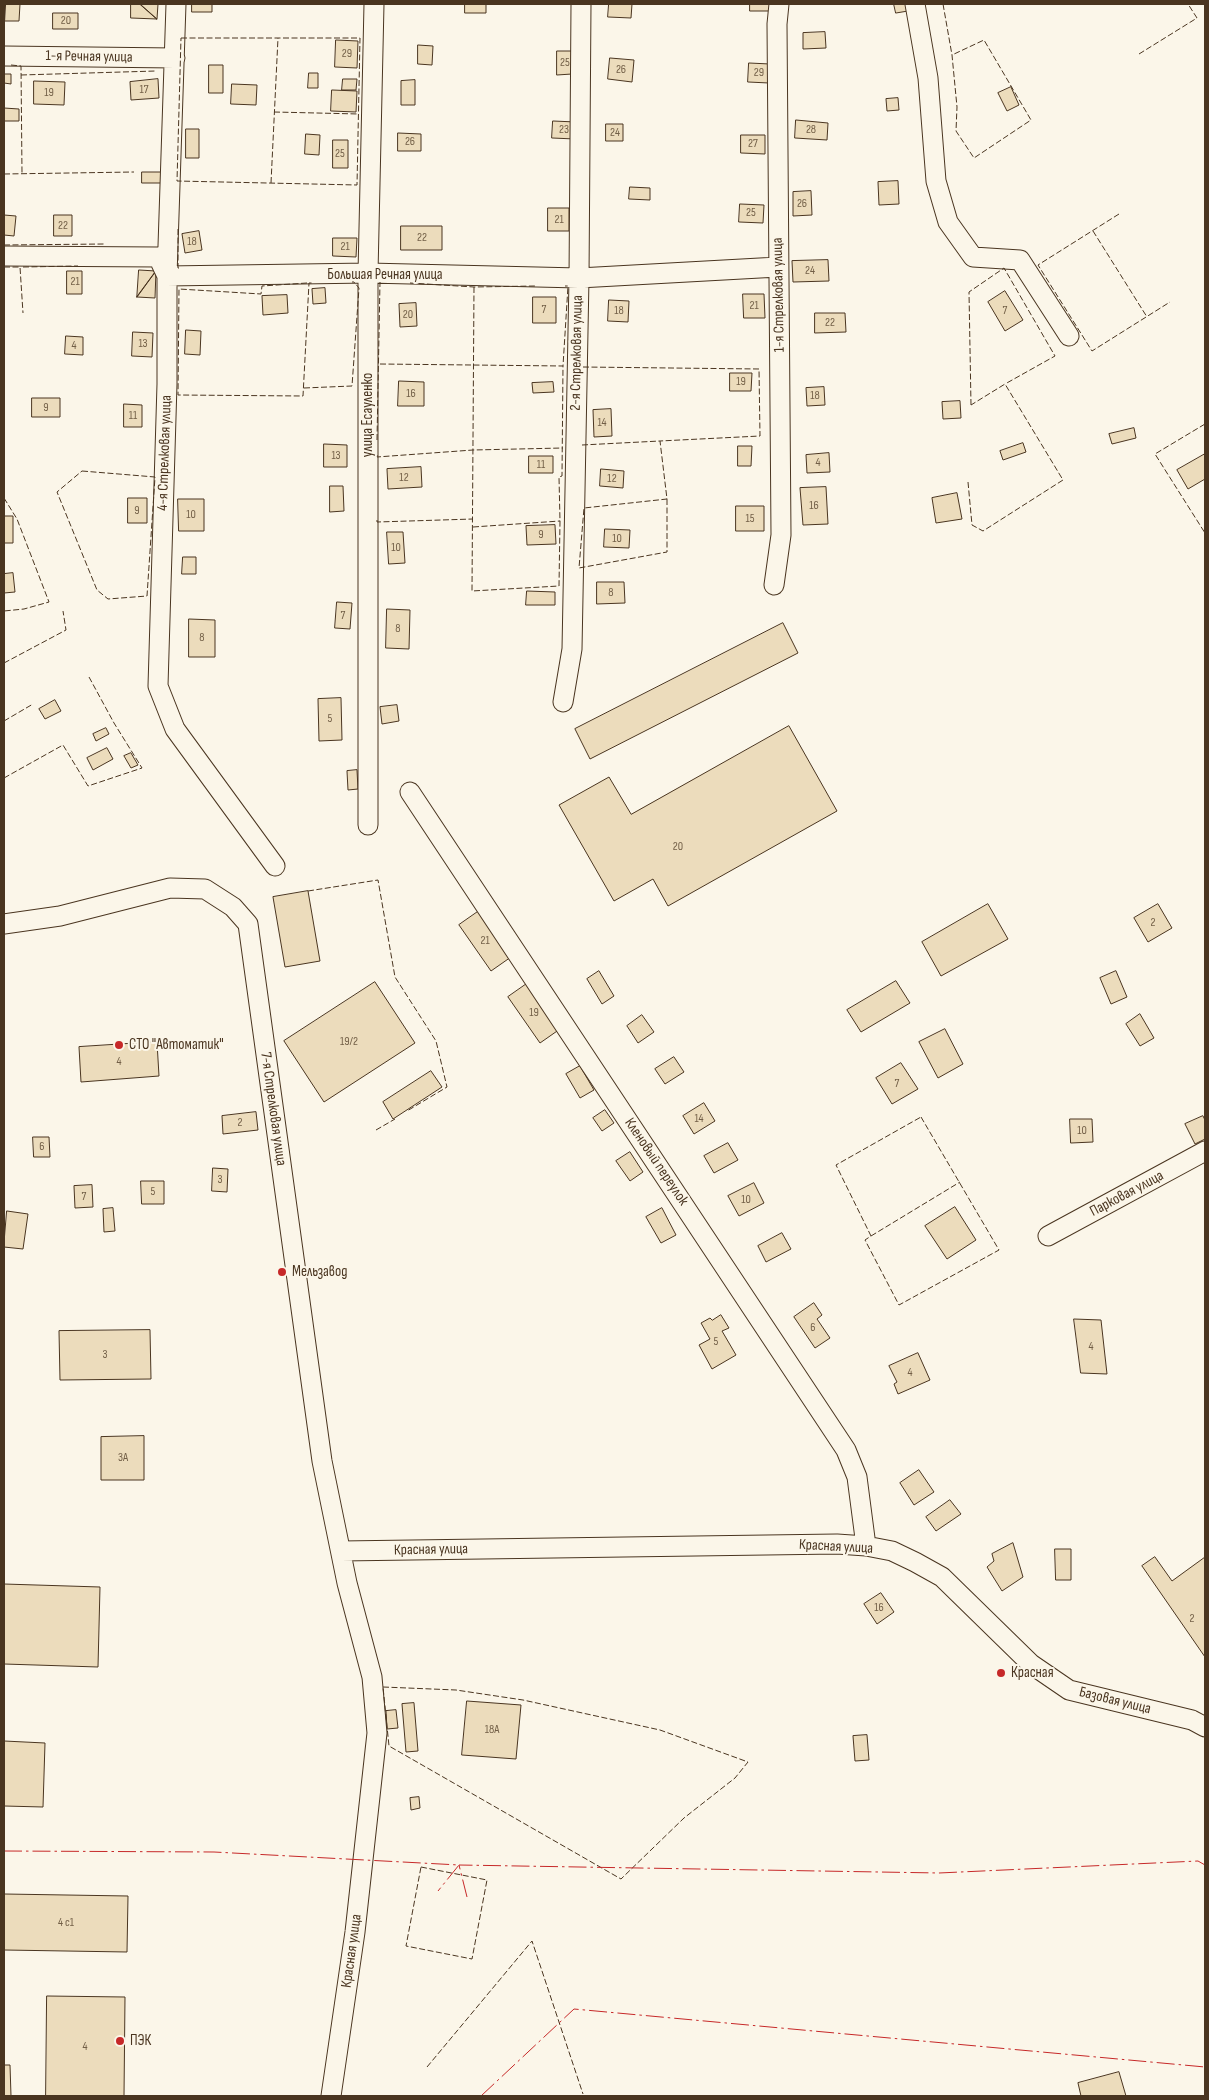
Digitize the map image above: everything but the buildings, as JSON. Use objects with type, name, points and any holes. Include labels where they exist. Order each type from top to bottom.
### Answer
[{"type":"street","name":"4-я Стрелковая улица","points":[[176,4],[167,276],[167,384],[158,686],[175,729],[275,866]]},
{"type":"street","name":"улица Есауленко","points":[[368,825],[368,273],[374,4]]},
{"type":"street","name":"2-я Стрелковая улица","points":[[563,702],[572,649],[579,278],[581,4]]},
{"type":"street","name":"1-я Стрелковая улица","points":[[774,585],[781,535],[777,24],[779,4]]},
{"type":"street","points":[[915,4],[928,78],[936,181],[948,222],[973,257],[1020,260],[1068,336]]},
{"type":"street","name":"1-я Речная улица","points":[[4,56],[175,58]]},
{"type":"street","points":[[4,256],[158,258],[167,276]]},
{"type":"street","name":"Большая Речная улица","points":[[167,276],[368,273],[579,278],[778,267]]},
{"type":"street","name":"Кленовый переулок","points":[[410,792],[846,1450],[857,1477],[866,1546]]},
{"type":"street","name":"7-я Стрелковая улица","points":[[4,924],[60,916],[170,888],[206,889],[233,907],[248,924],[322,1461],[341,1551]]},
{"type":"street","name":"Парковая улица","points":[[1048,1236],[1205,1152]]},
{"type":"street","name":"Красная улица","points":[[330,2096],[355,1932],[377,1733],[372,1677],[347,1583],[341,1551],[837,1544],[866,1546],[892,1551],[942,1577],[1031,1664]]},
{"type":"street","name":"Базовая улица","points":[[1031,1664],[1069,1690],[1192,1720],[1205,1727]]},
{"type":"fence","points":[[943,4],[952,55],[957,107],[956,131],[974,158],[1031,120],[984,40],[952,55]]},
{"type":"fence","points":[[1139,54],[1197,18],[1188,4]]},
{"type":"fence","points":[[181,38],[360,38],[357,185],[177,181],[181,38]]},
{"type":"fence","points":[[271,183],[278,38]]},
{"type":"fence","points":[[11,65],[21,66],[22,173]]},
{"type":"fence","points":[[21,75],[156,71]]},
{"type":"fence","points":[[274,112],[359,114]]},
{"type":"fence","points":[[4,174],[134,172]]},
{"type":"fence","points":[[1119,214],[1038,265],[1092,351],[1170,302]]},
{"type":"fence","points":[[178,229],[178,268],[181,268]]},
{"type":"fence","points":[[1093,231],[1147,317]]},
{"type":"fence","points":[[4,245],[104,244]]},
{"type":"fence","points":[[23,267],[78,266]]},
{"type":"fence","points":[[4,267],[20,267],[23,313]]},
{"type":"fence","points":[[971,405],[969,292],[1004,268],[1055,356],[1005,384]]},
{"type":"fence","points":[[304,388],[352,386],[359,288],[352,282]]},
{"type":"fence","points":[[377,440],[380,282]]},
{"type":"fence","points":[[307,283],[262,286],[261,294],[179,289],[178,395],[303,396],[309,283],[312,283]]},
{"type":"fence","points":[[410,283],[474,287],[535,286]]},
{"type":"fence","points":[[380,364],[563,366],[568,286],[565,286]]},
{"type":"fence","points":[[474,287],[472,591],[559,586],[559,477],[562,476],[563,366]]},
{"type":"fence","points":[[583,367],[759,369],[760,436],[660,441]]},
{"type":"fence","points":[[968,482],[972,525],[983,531],[1063,480],[1005,384],[971,405]]},
{"type":"fence","points":[[1205,424],[1155,454],[1205,533]]},
{"type":"fence","points":[[582,445],[660,441],[667,499]]},
{"type":"fence","points":[[377,455],[377,457],[473,450],[563,448]]},
{"type":"fence","points":[[82,471],[155,477],[147,596],[108,599],[97,590],[57,492],[82,471]]},
{"type":"fence","points":[[4,498],[17,519],[49,602],[24,609],[4,611]]},
{"type":"fence","points":[[667,499],[667,552],[579,568],[584,508],[667,499]]},
{"type":"fence","points":[[377,520],[377,522],[473,519]]},
{"type":"fence","points":[[473,527],[560,521]]},
{"type":"fence","points":[[4,663],[66,630],[63,611]]},
{"type":"fence","points":[[4,778],[63,745],[88,786],[142,768],[114,723],[89,677]]},
{"type":"fence","points":[[4,721],[33,704]]},
{"type":"fence","points":[[308,891],[378,880],[395,977],[436,1041],[447,1087],[407,1111]]},
{"type":"fence","points":[[921,1117],[999,1250],[899,1305],[865,1240],[871,1236],[836,1165],[921,1117]]},
{"type":"fence","points":[[376,1130],[395,1119]]},
{"type":"fence","points":[[871,1236],[960,1182]]},
{"type":"fence","points":[[383,1687],[456,1690],[523,1700],[660,1730],[748,1762],[735,1778],[684,1818],[621,1879],[389,1746],[383,1687]]},
{"type":"fence","points":[[421,1867],[487,1880],[472,1959],[406,1946],[421,1867]]},
{"type":"fence","points":[[427,2067],[532,1941],[583,2094]]},
{"type":"power","points":[[4,1851],[214,1852],[459,1865],[438,1891]]},
{"type":"power","points":[[467,1897],[459,1865],[939,1873],[1198,1861],[1205,1865]]},
{"type":"power","points":[[481,2096],[574,2009],[1205,2067]]},
{"type":"place","name":"СТО \"Автоматик\"","points":[[119,1045]]},
{"type":"place","name":"Мельзавод","points":[[282,1272]]},
{"type":"place","name":"Красная","points":[[1001,1673]]},
{"type":"place","name":"ПЭК","points":[[120,2041]]}]
